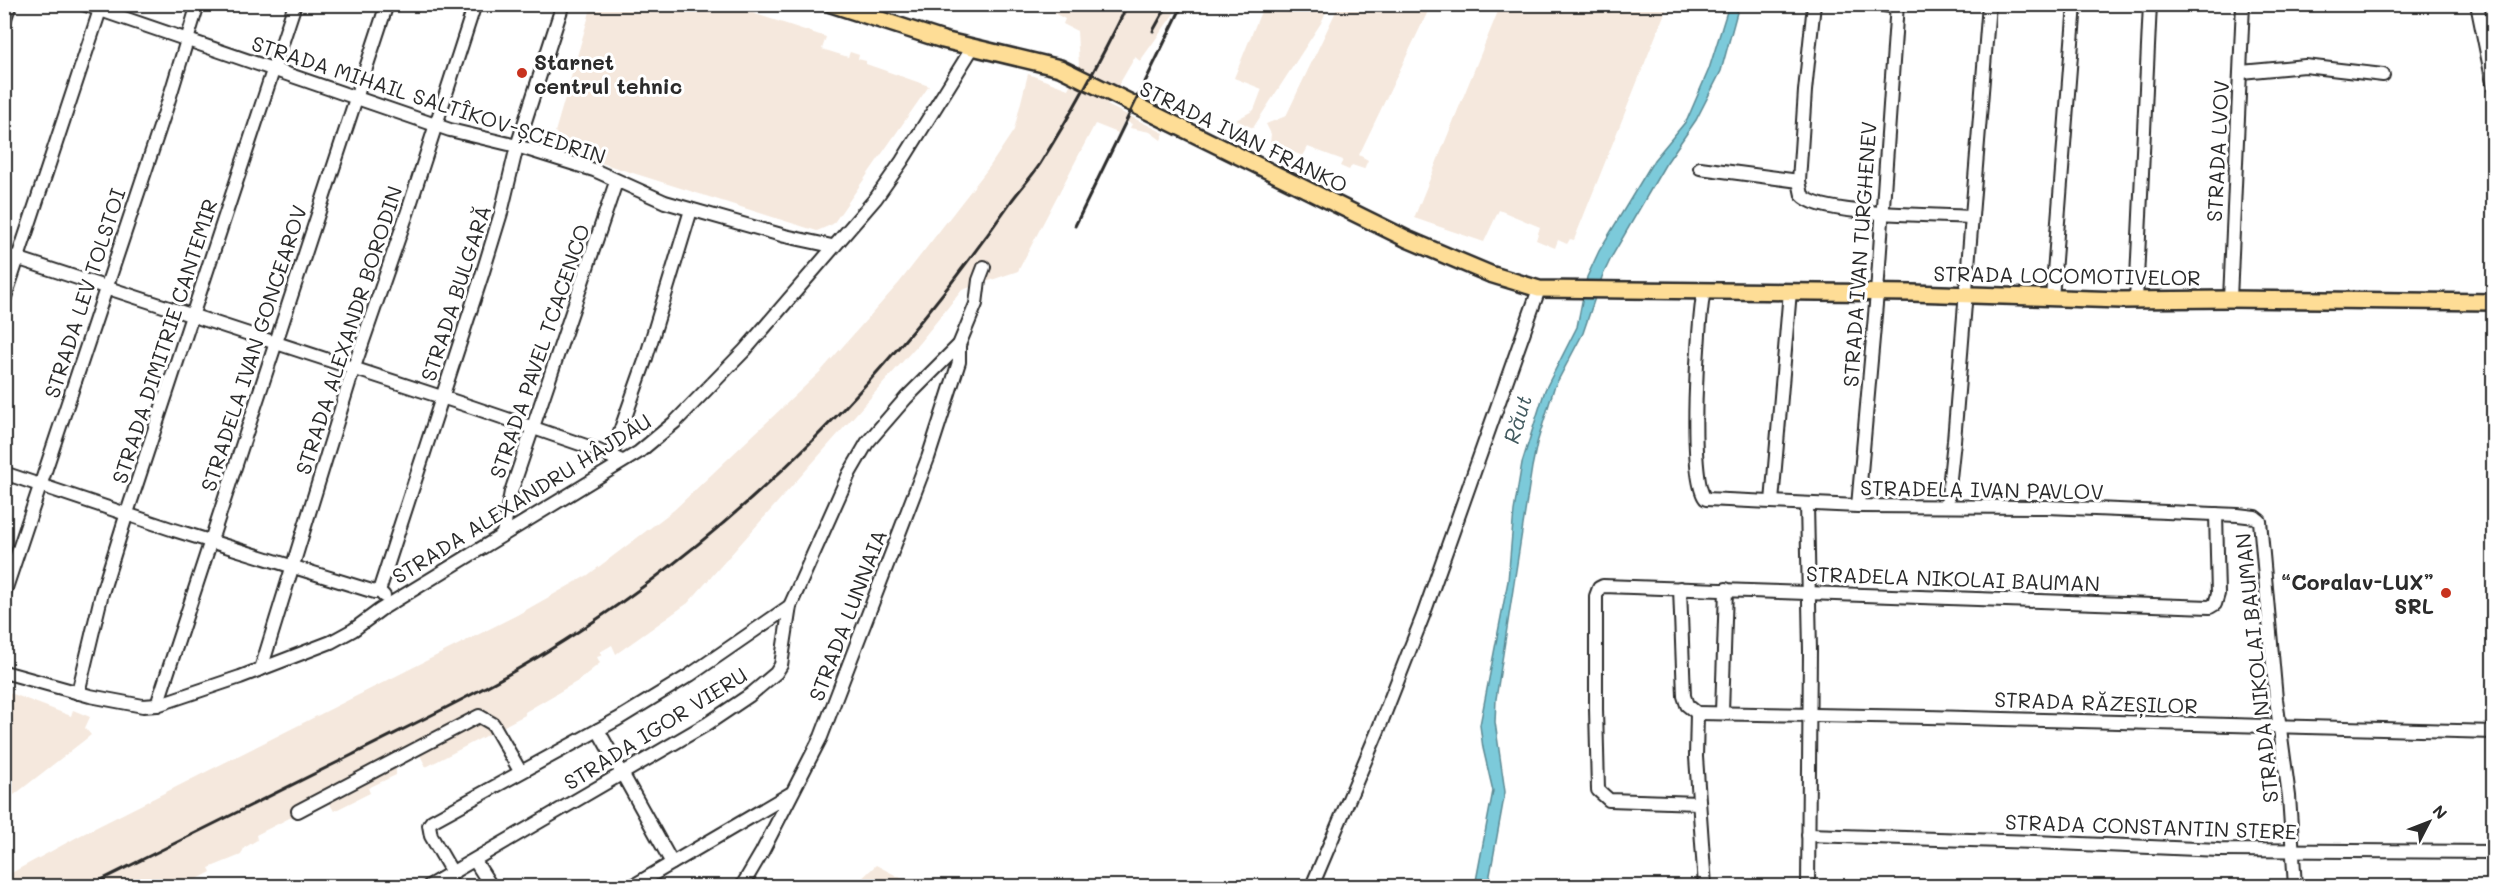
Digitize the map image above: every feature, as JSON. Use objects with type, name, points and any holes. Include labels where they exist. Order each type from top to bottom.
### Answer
[{"type":"main road","name":"STRADA IVAN FRANKO","points":[[831,4],[973,47],[1060,68],[1407,239],[1490,274],[1539,289],[1639,288]]},
{"type":"main road","name":"STRADA LOCOMOTIVELOR","points":[[1639,288],[1965,294],[2136,300],[2493,302]]},
{"type":"street","points":[[4,21],[10,4]]},
{"type":"street","name":"STRADA MIHAIL SALTÎKOV-ȘCEDRIN","points":[[83,4],[101,7],[434,125],[517,146],[594,170],[653,198],[832,246]]},
{"type":"street","name":"STRADA LEV TOLSTOI","points":[[4,594],[166,109],[198,4]]},
{"type":"street","name":"STRADA DIMITRIE CANTEMIR","points":[[78,693],[102,593],[127,513],[154,437],[295,4]]},
{"type":"street","name":"STRADELA IVAN GONCEAROV","points":[[158,705],[387,4]]},
{"type":"street","name":"STRADA ALEXANDR BORODIN","points":[[261,669],[353,370],[408,211],[475,4]]},
{"type":"street","name":"STRADA BULGARĂ","points":[[379,591],[498,224],[517,146],[563,4]]},
{"type":"street","points":[[1814,4],[1805,91],[1800,181],[1802,195],[1814,204],[1845,210],[1970,217]]},
{"type":"street","points":[[1877,4],[1897,6]]},
{"type":"street","points":[[1947,506],[1957,412],[1970,217],[1989,4]]},
{"type":"street","points":[[2052,298],[2075,4]]},
{"type":"street","points":[[2136,300],[2150,4]]},
{"type":"street","name":"STRADA LVOV","points":[[2230,299],[2232,205],[2243,4]]},
{"type":"street","points":[[2477,4],[2493,88]]},
{"type":"street","name":"STRADA IVAN TURGHENEV","points":[[1858,506],[1877,293],[1897,6]]},
{"type":"street","points":[[4,300],[101,7]]},
{"type":"street","name":"STRADA ALEXANDRU HÂJDĂU","points":[[4,672],[78,693],[143,706],[158,705],[261,669],[343,637],[389,604],[617,459],[656,439],[709,387],[791,298],[832,246],[876,198],[902,161],[973,47]]},
{"type":"street","points":[[2241,72],[2305,66],[2383,75]]},
{"type":"street","points":[[1700,168],[1800,181]]},
{"type":"street","name":"STRADA PAVEL TCACENCO","points":[[503,533],[508,500],[616,182]]},
{"type":"street","points":[[4,254],[592,448],[617,459],[691,210]]},
{"type":"street","name":"STRADA IGOR VIERU","points":[[429,886],[707,724],[750,695],[776,673],[783,655],[790,606],[845,483],[867,443],[906,398],[959,345],[976,304],[979,280],[984,267]]},
{"type":"street","points":[[1312,886],[1377,733],[1423,616],[1539,289]]},
{"type":"street","name":"STRADELA IVAN PAVLOV","points":[[1704,290],[1700,308],[1695,413],[1699,475],[1704,498],[1858,506],[1947,506],[2216,514],[2251,516],[2258,519]]},
{"type":"street","points":[[1772,502],[1790,291]]},
{"type":"street","name":"STRADA LUNNAIA","points":[[742,886],[821,737],[928,458],[959,362],[959,345]]},
{"type":"street","points":[[4,473],[331,580],[375,592],[379,591],[389,604]]},
{"type":"street","points":[[1807,504],[1808,886]]},
{"type":"street","name":"STRADELA NIKOLAI BAUMAN","points":[[1699,803],[1609,800],[1598,790],[1596,596],[1599,588],[1603,586],[1726,589],[2210,607],[2217,600],[2218,594],[2216,514]]},
{"type":"street","name":"STRADA NIKOLAI BAUMAN","points":[[2258,519],[2263,536],[2280,728],[2289,795],[2295,886]]},
{"type":"street","points":[[1680,588],[1684,696],[1687,705],[1697,713],[1699,803],[1705,886]]},
{"type":"street","points":[[1722,712],[1726,589]]},
{"type":"street","points":[[453,874],[431,836],[429,825],[432,821],[598,730],[690,675],[790,606]]},
{"type":"street","name":"STRADA RĂZEȘILOR","points":[[1697,713],[2493,732]]},
{"type":"street","points":[[298,811],[479,716],[493,724],[520,771]]},
{"type":"street","points":[[598,730],[672,863]]},
{"type":"street","points":[[633,886],[790,794]]},
{"type":"street","name":"STRADA CONSTANTIN STERE","points":[[1808,836],[2292,851],[2493,852]]},
{"type":"street","points":[[475,861],[491,886]]},
{"type":"shaded area","points":[[1264,4],[1329,5],[1321,23],[1253,128],[1236,120],[1254,110],[1262,89],[1234,78]]},
{"type":"shaded area","points":[[1501,4],[1668,5],[1574,240],[1570,239],[1567,244],[1558,240],[1555,248],[1536,240],[1540,227],[1499,210],[1484,242],[1414,218]]},
{"type":"shaded area","points":[[592,5],[728,5],[826,37],[822,49],[848,57],[850,52],[859,55],[858,59],[866,61],[866,64],[929,86],[833,224],[817,231],[579,156],[555,132]]},
{"type":"shaded area","points":[[1051,5],[1180,5],[1140,61],[1135,57],[1107,105],[1164,133],[1161,140],[1150,132],[1130,128],[1132,124],[1124,121],[1118,133],[1095,124],[1018,271],[962,290],[920,342],[688,603],[616,654],[612,645],[600,652],[603,655],[597,657],[600,663],[578,681],[525,712],[525,715],[426,767],[419,753],[396,765],[396,775],[368,788],[370,793],[334,811],[327,799],[256,835],[257,840],[244,848],[241,855],[209,868],[211,872],[184,886],[5,886],[4,877],[81,835],[517,615],[588,575],[674,510],[821,371],[899,283],[990,166],[1014,130],[1028,74],[1068,89],[1079,66],[1077,31],[1063,24],[1065,19],[1054,13],[1057,7]]},
{"type":"shaded area","points":[[1339,5],[1431,5],[1359,155],[1368,160],[1364,169],[1352,165],[1349,170],[1340,166],[1343,160],[1308,147],[1303,156],[1270,143],[1271,134],[1266,124],[1286,116]]},
{"type":"shaded area","points":[[5,691],[71,716],[73,710],[90,717],[85,728],[91,735],[5,802]]},
{"type":"shaded area","points":[[876,865],[916,886],[854,886]]},
{"type":"water","points":[[1729,5],[1739,5],[1721,71],[1696,120],[1665,165],[1612,256],[1602,277],[1583,333],[1554,388],[1537,443],[1496,699],[1495,722],[1505,792],[1488,886],[1475,886],[1493,791],[1480,725],[1508,581],[1514,511],[1522,463],[1545,390],[1577,327],[1587,277],[1599,251],[1654,160],[1687,120],[1709,69]]},
{"type":"railway","points":[[89,886],[516,670],[608,612],[738,511],[798,455],[855,396],[910,334],[961,270],[1040,164],[1086,86],[1128,4]]},
{"type":"railway","points":[[1153,31],[1168,4]]},
{"type":"railway","points":[[1075,226],[1183,4]]},
{"type":"place","name":"Starnet centrul tehnic","points":[[522,73]]},
{"type":"place","name":"“Coralav-LUX” SRL","points":[[2446,593]]},
{"type":"water label","name":"Răut","points":[[1517,419]]}]
